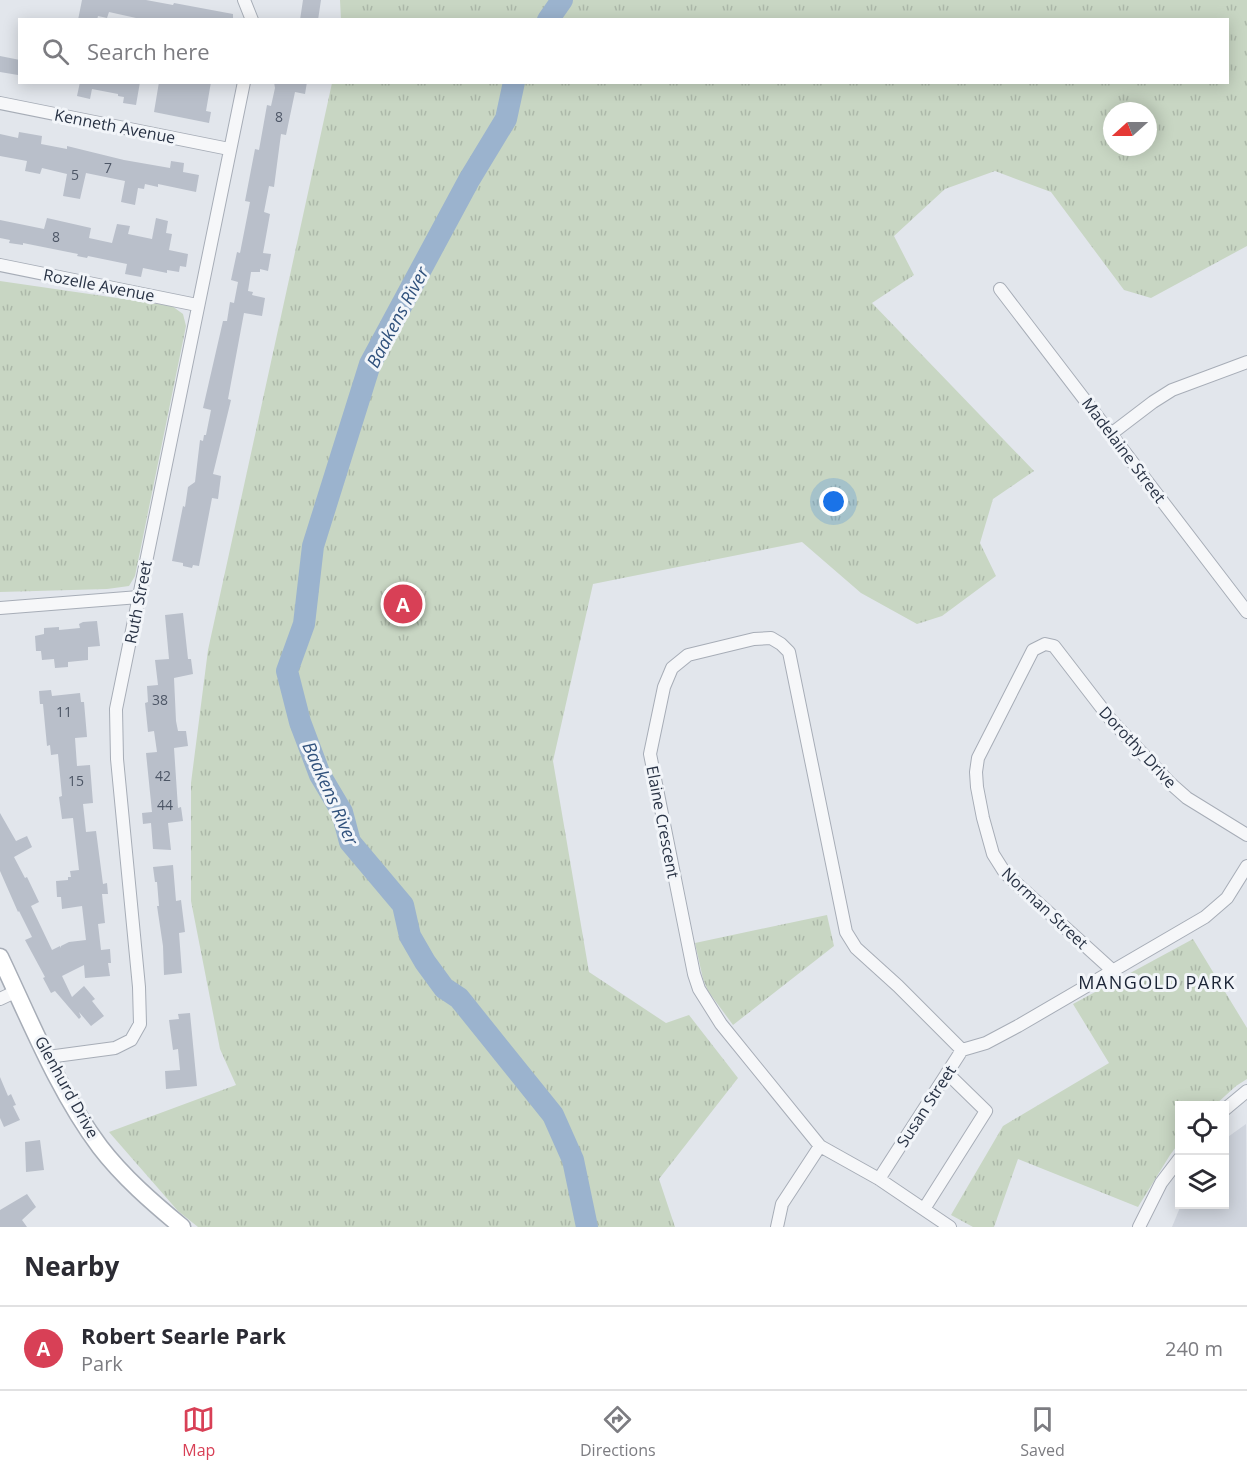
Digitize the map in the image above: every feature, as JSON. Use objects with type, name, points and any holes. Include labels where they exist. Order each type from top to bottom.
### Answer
[{"type":"street","points":[[244,0],[251,18]]},
{"type":"street","name":"Ruth Street","points":[[48,1057],[115,1048],[131,1040],[140,1024],[139,987],[115,732],[116,709],[244,84]]},
{"type":"street","name":"Kenneth Avenue","points":[[0,103],[229,149]]},
{"type":"street","name":"Rozelle Avenue","points":[[0,265],[197,305]]},
{"type":"street","name":"Madelaine Street","points":[[1000,289],[1247,612]]},
{"type":"street","points":[[1111,434],[1172,390],[1247,362]]},
{"type":"street","points":[[0,608],[139,597]]},
{"type":"street","name":"Elaine Crescent","points":[[950,1227],[879,1179],[820,1146],[721,1024],[699,989],[694,974],[650,754],[664,687],[672,668],[678,662],[688,655],[754,639],[771,638],[782,644],[789,652],[846,932],[856,948],[962,1050]]},
{"type":"street","name":"Dorothy Drive","points":[[1045,644],[1050,644],[1057,649],[1111,720],[1170,783],[1187,798],[1247,835]]},
{"type":"street","name":"Norman Street","points":[[1045,644],[1030,654],[978,758],[977,787],[983,818],[993,854],[1005,873],[1112,970]]},
{"type":"street","name":"Susan Street","points":[[879,1179],[962,1050],[986,1043],[1018,1026],[1205,917],[1234,889],[1247,866]]},
{"type":"street","name":"Glenhurd Drive","points":[[0,957],[69,1097],[101,1148],[127,1177],[182,1227]]},
{"type":"street","points":[[0,999],[17,991]]},
{"type":"street","points":[[924,1209],[986,1111],[947,1073]]},
{"type":"street","points":[[1229,1106],[1247,1091]]},
{"type":"street","points":[[777,1227],[782,1204],[820,1146]]},
{"type":"street","points":[[1140,1227],[1161,1183],[1175,1164]]},
{"type":"shaded area","points":[[1246,1124],[1247,1227],[1172,1227],[1179,1209],[1229,1209],[1229,1136]]},
{"type":"green space","points":[[340,0],[1247,0],[1247,246],[1151,298],[1124,290],[1051,192],[995,171],[945,189],[894,236],[914,275],[872,303],[1034,471],[993,499],[980,543],[996,576],[942,616],[917,624],[861,593],[802,542],[593,584],[553,761],[589,972],[666,1023],[689,1015],[738,1078],[659,1179],[675,1227],[198,1227],[178,1211],[109,1132],[236,1085],[220,1049],[191,901],[191,783],[208,650],[332,84],[1229,84],[1229,18],[341,18]]},
{"type":"green space","points":[[0,281],[172,306],[183,314],[186,326],[135,576],[129,586],[107,589],[0,592]]},
{"type":"green space","points":[[827,915],[834,946],[733,1025],[708,991],[695,943]]},
{"type":"green space","points":[[1193,939],[1247,1028],[1247,1079],[1219,1101],[1175,1101],[1175,1148],[1138,1207],[1018,1159],[994,1227],[973,1227],[951,1215],[1003,1126],[1109,1063],[1073,1004]]},
{"type":"building","points":[[82,0],[146,0],[233,14],[233,18],[136,18],[109,12],[107,18],[98,16],[98,18],[78,18]]},
{"type":"building","points":[[303,0],[321,0],[318,18],[300,18]]},
{"type":"building","points":[[0,56],[18,60],[18,75],[0,72]]},
{"type":"building","points":[[80,84],[140,84],[136,105],[123,103],[124,97],[118,94],[92,89],[90,99],[77,96]]},
{"type":"building","points":[[159,84],[211,84],[206,111],[211,112],[209,123],[154,112]]},
{"type":"building","points":[[274,84],[307,84],[305,94],[295,92],[286,135],[281,134],[274,187],[269,186],[264,212],[270,214],[263,253],[271,254],[268,271],[260,269],[260,272],[251,272],[248,291],[253,292],[252,295],[265,298],[262,316],[244,313],[228,399],[231,400],[213,474],[221,476],[218,499],[212,498],[199,566],[193,565],[192,568],[172,561],[188,487],[195,482],[200,440],[203,441],[206,435],[211,410],[203,408],[223,321],[227,321],[230,302],[234,303],[238,282],[231,280],[237,252],[240,253],[250,202],[245,201],[255,149],[259,150],[267,105],[271,106]]},
{"type":"building","points":[[19,132],[42,136],[41,144],[67,149],[67,146],[124,160],[170,168],[171,161],[184,163],[183,172],[199,175],[196,192],[158,184],[158,187],[145,184],[144,189],[138,188],[135,205],[121,202],[125,181],[86,173],[80,199],[63,196],[67,174],[42,168],[40,174],[25,171],[27,161],[0,156],[0,134],[18,138]]},
{"type":"building","points":[[47,218],[91,228],[89,238],[112,243],[117,224],[130,226],[128,234],[152,239],[156,218],[168,221],[166,233],[172,234],[169,250],[188,254],[186,267],[180,266],[179,272],[167,270],[167,273],[143,268],[141,277],[125,274],[127,264],[77,256],[78,254],[23,243],[23,245],[9,243],[10,240],[0,238],[0,220],[44,229]]},
{"type":"building","points":[[183,613],[188,659],[191,659],[193,674],[174,678],[178,731],[186,731],[188,746],[174,748],[178,808],[181,807],[183,821],[168,823],[171,850],[153,849],[151,823],[143,824],[142,813],[152,812],[146,753],[157,752],[154,731],[148,732],[145,703],[148,702],[147,686],[158,685],[155,660],[169,659],[165,615]]},
{"type":"building","points":[[97,621],[100,646],[88,647],[88,660],[68,662],[68,667],[55,668],[54,659],[42,660],[41,651],[36,651],[35,636],[44,634],[44,628],[59,627],[59,630],[80,628],[79,624],[83,622]]},
{"type":"building","points":[[51,690],[52,696],[80,693],[81,702],[84,702],[87,737],[75,738],[77,766],[90,765],[93,803],[83,804],[86,832],[96,831],[103,884],[107,883],[108,894],[102,894],[105,923],[98,924],[101,950],[110,949],[111,963],[108,963],[110,976],[85,978],[84,965],[62,976],[72,997],[84,986],[95,999],[92,1001],[104,1016],[91,1026],[79,1012],[81,1017],[79,1019],[55,991],[51,993],[25,940],[32,937],[0,871],[0,813],[16,841],[27,836],[32,847],[14,857],[39,902],[31,906],[52,950],[60,946],[61,948],[69,942],[86,940],[82,906],[62,909],[61,897],[57,897],[56,881],[68,880],[68,877],[71,877],[70,871],[79,870],[73,818],[62,819],[58,754],[51,755],[50,745],[47,746],[43,704],[40,704],[39,691]]},
{"type":"building","points":[[173,865],[176,901],[181,900],[185,932],[179,933],[182,973],[164,975],[163,946],[157,906],[159,906],[157,882],[155,882],[153,867]]},
{"type":"building","points":[[190,1013],[197,1086],[166,1089],[165,1071],[180,1070],[178,1049],[173,1050],[169,1020],[179,1019],[178,1014]]},
{"type":"building","points":[[0,1077],[8,1096],[11,1094],[16,1105],[13,1106],[20,1120],[4,1127],[0,1118]]},
{"type":"building","points":[[40,1140],[44,1170],[26,1172],[25,1142]]},
{"type":"building","points":[[27,1194],[36,1207],[22,1220],[27,1227],[0,1227],[0,1210]]},
{"type":"waterway","name":"Baakens River","points":[[549,18],[562,0]]},
{"type":"waterway","name":"Baakens River","points":[[514,84],[506,119],[469,180],[370,364],[313,546],[304,624],[287,671],[300,722],[320,775],[342,812],[350,842],[403,905],[410,936],[444,988],[459,998],[553,1115],[573,1160],[587,1227]]},
{"type":"place","name":"Robert Searle Park","points":[[403,604]]},
{"type":"district","name":"MANGOLD PARK","points":[[1157,982]]}]
